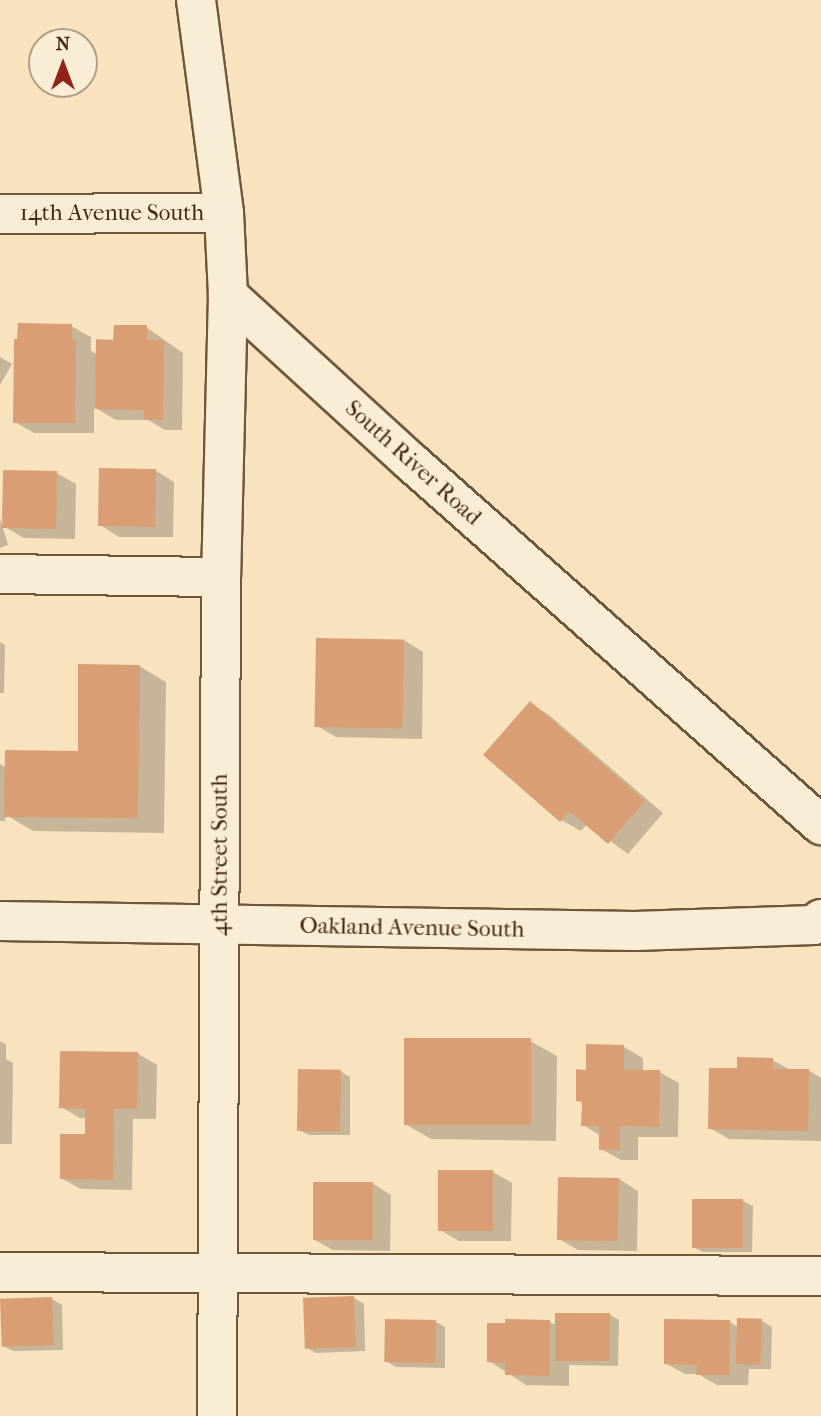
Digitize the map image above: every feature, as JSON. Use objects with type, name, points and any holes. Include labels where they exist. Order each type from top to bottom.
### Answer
[{"type":"street","points":[[195,0],[224,213],[228,295]]},
{"type":"street","name":"14th Avenue South","points":[[0,214],[224,213]]},
{"type":"street","name":"4th Street South","points":[[218,1416],[221,577],[228,295]]},
{"type":"street","name":"South River Road","points":[[228,295],[411,462],[821,825]]},
{"type":"street","points":[[0,574],[221,577]]},
{"type":"street","name":"Oakland Avenue South","points":[[0,921],[635,931],[814,925],[821,919]]},
{"type":"street","points":[[0,1272],[821,1276]]},
{"type":"building","points":[[18,323],[72,324],[72,340],[76,340],[75,423],[13,423],[14,339],[17,339]]},
{"type":"building","points":[[114,325],[147,325],[147,340],[164,340],[163,420],[144,420],[144,410],[95,409],[96,339],[113,340]]},
{"type":"building","points":[[99,468],[156,469],[155,527],[98,526]]},
{"type":"building","points":[[3,470],[57,471],[56,529],[2,528]]},
{"type":"building","points":[[316,638],[404,640],[402,729],[314,727]]},
{"type":"building","points":[[78,664],[140,665],[138,818],[4,817],[5,750],[78,751]]},
{"type":"building","points":[[530,701],[645,801],[608,844],[569,811],[560,822],[483,755]]},
{"type":"building","points":[[404,1038],[531,1038],[531,1125],[404,1125]]},
{"type":"building","points":[[586,1044],[624,1045],[624,1070],[660,1070],[659,1127],[620,1126],[620,1150],[599,1150],[599,1126],[581,1126],[582,1102],[576,1101],[576,1069],[586,1070]]},
{"type":"building","points":[[60,1051],[138,1052],[137,1109],[114,1109],[113,1180],[60,1179],[60,1134],[85,1134],[85,1109],[59,1108]]},
{"type":"building","points":[[737,1057],[773,1058],[773,1069],[809,1069],[808,1131],[708,1129],[709,1068],[737,1068]]},
{"type":"building","points":[[298,1069],[341,1070],[340,1132],[297,1131]]},
{"type":"building","points":[[438,1170],[493,1170],[493,1231],[438,1231]]},
{"type":"building","points":[[558,1177],[619,1178],[618,1241],[557,1240]]},
{"type":"building","points":[[313,1182],[373,1182],[373,1240],[313,1240]]},
{"type":"building","points":[[692,1199],[743,1199],[743,1248],[692,1248]]},
{"type":"building","points":[[354,1296],[356,1347],[305,1349],[303,1298]]},
{"type":"building","points":[[52,1297],[54,1345],[2,1347],[0,1299]]},
{"type":"building","points":[[555,1313],[610,1313],[610,1361],[555,1361]]},
{"type":"building","points":[[737,1318],[762,1319],[760,1365],[735,1364]]},
{"type":"building","points":[[385,1319],[436,1320],[435,1363],[384,1362]]},
{"type":"building","points":[[505,1319],[550,1320],[550,1376],[505,1375],[505,1363],[487,1362],[487,1323],[505,1323]]},
{"type":"building","points":[[664,1319],[730,1320],[729,1375],[696,1375],[697,1365],[664,1364]]}]
